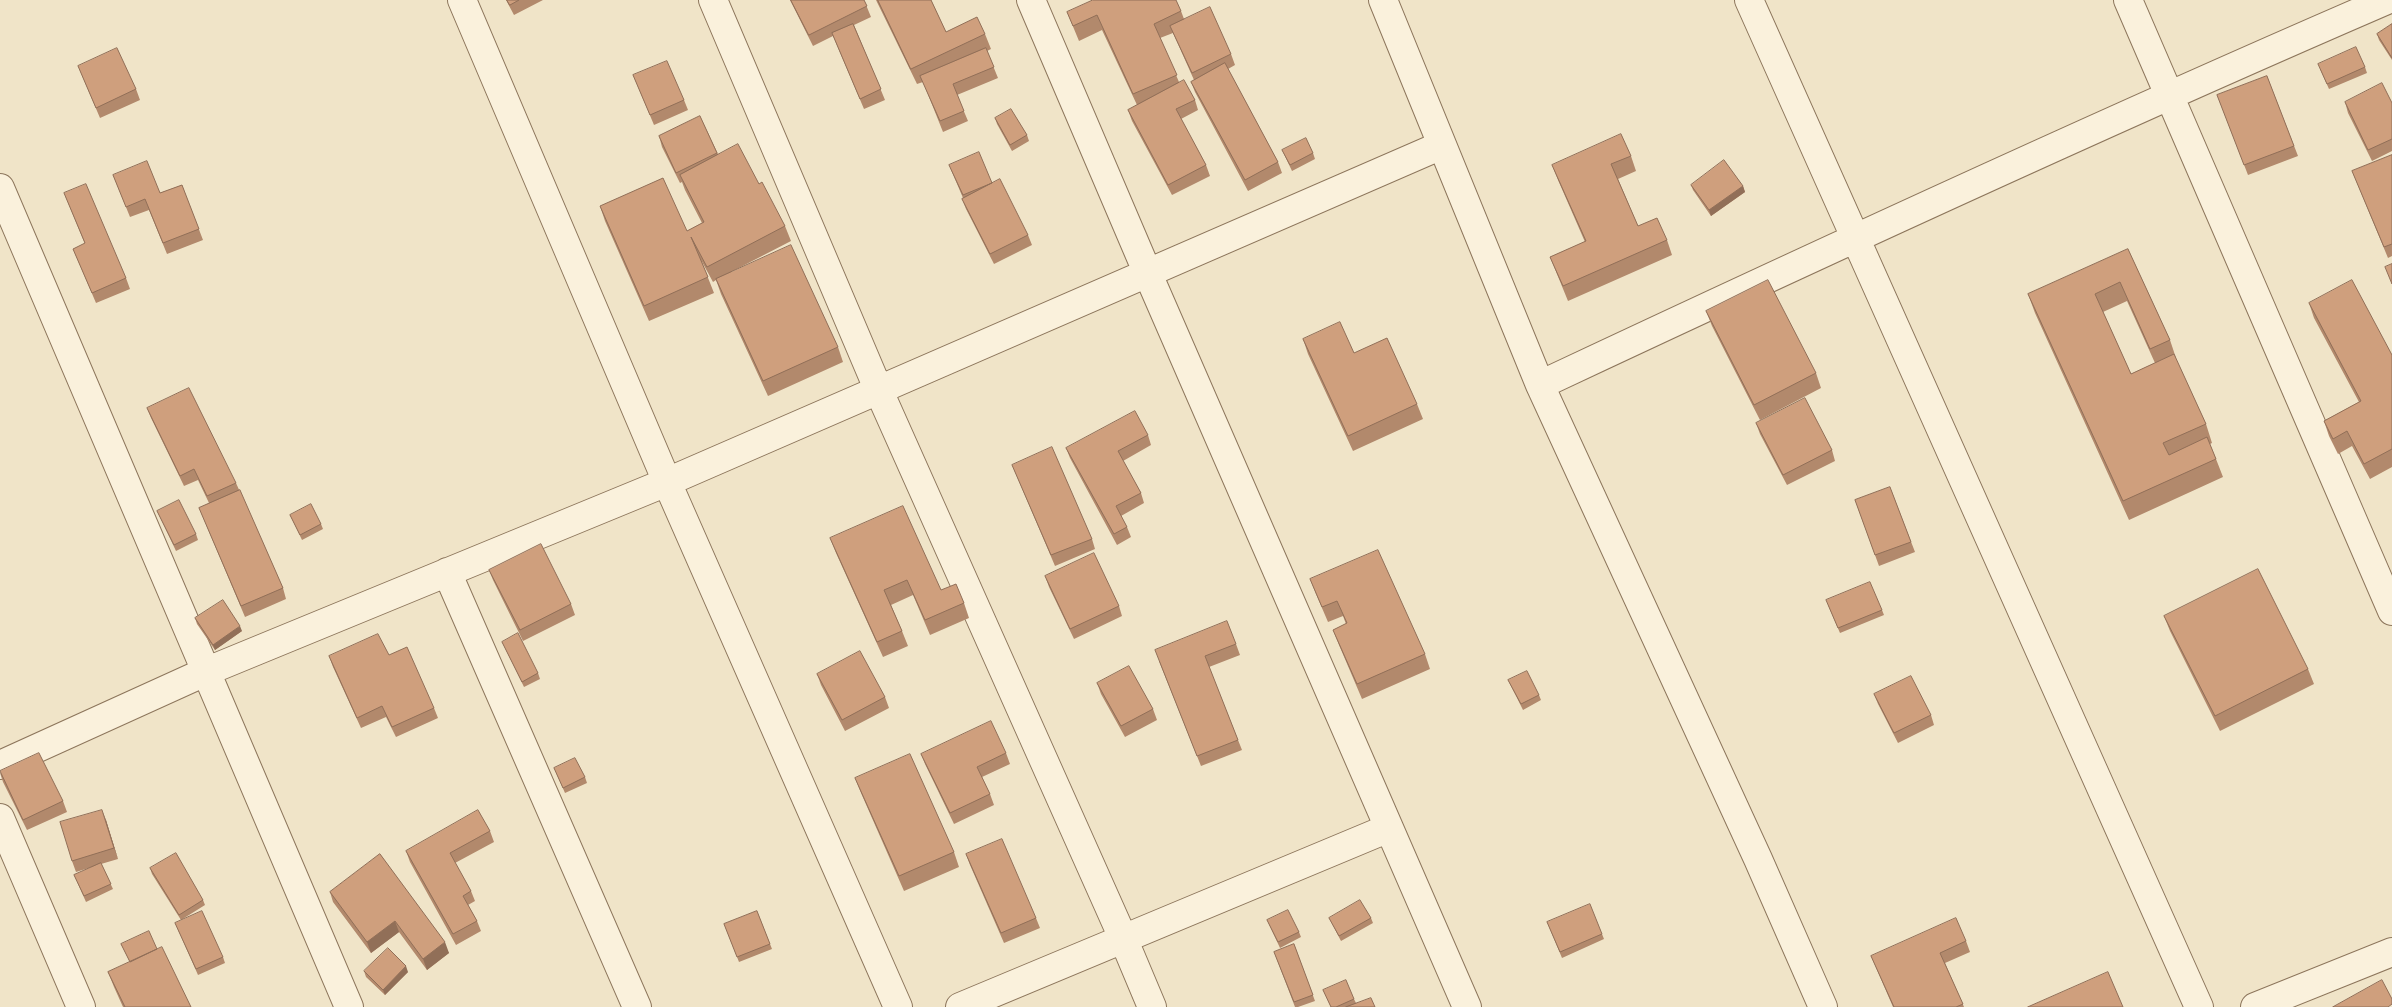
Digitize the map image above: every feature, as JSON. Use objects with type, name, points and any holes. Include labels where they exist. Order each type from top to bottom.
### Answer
[{"type":"street","points":[[462,0],[667,482],[898,1007]]},
{"type":"street","points":[[713,0],[879,391],[1152,1007]]},
{"type":"street","points":[[1031,0],[1148,274],[1468,1007]]},
{"type":"street","points":[[1383,0],[1540,385],[1823,1007]]},
{"type":"street","points":[[1749,0],[2199,1007]]},
{"type":"street","points":[[2128,0],[2392,611]]},
{"type":"street","points":[[1540,385],[2168,94],[2387,0]]},
{"type":"street","points":[[0,765],[205,672],[667,482],[1442,145]]},
{"type":"street","points":[[0,188],[348,1007]]},
{"type":"street","points":[[447,572],[637,1007]]},
{"type":"street","points":[[0,818],[81,1007]]},
{"type":"street","points":[[960,1007],[1389,828]]},
{"type":"street","points":[[2255,1007],[2392,952]]},
{"type":"building","points":[[507,0],[519,0],[510,5]]},
{"type":"building","points":[[791,0],[864,0],[867,6],[809,35]]},
{"type":"building","points":[[878,0],[931,0],[946,32],[977,17],[985,34],[911,69]]},
{"type":"building","points":[[1093,0],[1176,0],[1181,11],[1154,24],[1177,75],[1133,94],[1097,15],[1073,26],[1067,12]]},
{"type":"building","points":[[1210,7],[1231,54],[1192,73],[1170,26]]},
{"type":"building","points":[[853,24],[881,89],[860,99],[832,33]]},
{"type":"building","points":[[2392,24],[2392,58],[2377,34]]},
{"type":"building","points":[[2356,47],[2365,67],[2327,84],[2318,64]]},
{"type":"building","points":[[117,48],[136,89],[96,108],[78,66]]},
{"type":"building","points":[[986,48],[994,67],[953,84],[964,111],[940,121],[920,76]]},
{"type":"building","points":[[667,61],[684,100],[650,115],[633,75]]},
{"type":"building","points":[[1225,63],[1278,162],[1245,180],[1191,82]]},
{"type":"building","points":[[2267,76],[2294,146],[2244,165],[2217,95]]},
{"type":"building","points":[[1184,80],[1195,100],[1176,109],[1206,165],[1168,185],[1128,110]]},
{"type":"building","points":[[2382,83],[2392,103],[2392,139],[2368,150],[2345,102]]},
{"type":"building","points":[[1011,109],[1027,135],[1010,145],[995,118]]},
{"type":"building","points":[[700,116],[717,153],[676,173],[659,136]]},
{"type":"building","points":[[1621,134],[1631,156],[1611,164],[1638,226],[1657,218],[1667,240],[1563,286],[1550,257],[1586,241],[1552,165]]},
{"type":"building","points":[[1306,138],[1313,153],[1290,165],[1282,150]]},
{"type":"building","points":[[738,144],[759,184],[762,182],[785,226],[707,267],[691,237],[708,277],[644,306],[600,206],[663,178],[687,231],[704,222],[680,175]]},
{"type":"building","points":[[979,152],[992,183],[963,195],[949,165]]},
{"type":"building","points":[[2392,155],[2392,244],[2384,247],[2352,171]]},
{"type":"building","points":[[1724,160],[1743,186],[1709,210],[1691,185]]},
{"type":"building","points":[[147,161],[160,193],[182,185],[199,229],[163,243],[145,199],[126,207],[113,175]]},
{"type":"building","points":[[1000,179],[1028,235],[990,254],[962,199]]},
{"type":"building","points":[[86,184],[126,278],[92,293],[73,249],[85,243],[64,193]]},
{"type":"building","points":[[791,245],[838,347],[763,381],[716,279]]},
{"type":"building","points":[[2128,249],[2170,340],[2150,349],[2120,282],[2095,294],[2131,374],[2174,354],[2206,424],[2163,443],[2169,455],[2207,437],[2216,459],[2123,501],[2028,294]]},
{"type":"building","points":[[2392,264],[2392,284],[2385,267]]},
{"type":"building","points":[[1768,280],[1816,373],[1754,405],[1706,311]]},
{"type":"building","points":[[2352,280],[2392,355],[2392,449],[2364,464],[2347,431],[2333,439],[2324,421],[2361,401],[2309,303]]},
{"type":"building","points":[[1340,322],[1354,353],[1387,338],[1417,404],[1348,436],[1303,339]]},
{"type":"building","points":[[189,388],[236,483],[207,496],[194,469],[180,476],[147,408]]},
{"type":"building","points":[[1805,398],[1832,450],[1783,475],[1756,423]]},
{"type":"building","points":[[1135,411],[1148,435],[1118,451],[1141,493],[1116,506],[1127,527],[1114,534],[1066,448]]},
{"type":"building","points":[[1052,447],[1092,539],[1051,555],[1012,465]]},
{"type":"building","points":[[1890,487],[1911,542],[1875,555],[1855,500]]},
{"type":"building","points":[[240,490],[283,588],[241,606],[199,508]]},
{"type":"building","points":[[179,500],[196,534],[174,545],[157,511]]},
{"type":"building","points":[[311,504],[321,524],[300,535],[290,515]]},
{"type":"building","points":[[903,506],[941,590],[956,584],[964,603],[925,620],[907,580],[884,590],[902,631],[877,642],[830,538]]},
{"type":"building","points":[[541,544],[571,604],[520,630],[489,570]]},
{"type":"building","points":[[1378,550],[1425,654],[1357,684],[1333,630],[1347,623],[1337,601],[1322,607],[1310,579]]},
{"type":"building","points":[[1094,553],[1119,606],[1070,629],[1045,576]]},
{"type":"building","points":[[2258,569],[2308,669],[2215,716],[2164,616]]},
{"type":"building","points":[[1870,582],[1882,610],[1838,628],[1826,600]]},
{"type":"building","points":[[223,600],[240,626],[213,645],[195,618]]},
{"type":"building","points":[[1227,621],[1236,644],[1205,656],[1238,740],[1197,756],[1155,650]]},
{"type":"building","points":[[518,633],[538,673],[522,682],[502,642]]},
{"type":"building","points":[[378,634],[389,655],[407,647],[434,708],[392,727],[382,706],[357,718],[329,656]]},
{"type":"building","points":[[860,651],[885,697],[842,720],[817,674]]},
{"type":"building","points":[[1129,666],[1153,709],[1121,726],[1097,683]]},
{"type":"building","points":[[1527,671],[1539,695],[1521,704],[1508,680]]},
{"type":"building","points":[[1911,676],[1931,715],[1894,733],[1874,694]]},
{"type":"building","points":[[991,721],[1006,753],[977,767],[990,794],[950,813],[921,754]]},
{"type":"building","points":[[39,753],[63,801],[23,820],[0,771]]},
{"type":"building","points":[[910,754],[954,852],[899,876],[855,778]]},
{"type":"building","points":[[575,758],[585,777],[563,788],[554,768]]},
{"type":"building","points":[[102,810],[114,848],[72,861],[60,822]]},
{"type":"building","points":[[478,810],[490,831],[450,853],[471,891],[463,896],[477,921],[453,934],[406,851]]},
{"type":"building","points":[[1002,839],[1036,918],[1001,933],[966,854]]},
{"type":"building","points":[[176,853],[203,900],[179,915],[150,868]]},
{"type":"building","points":[[380,854],[445,942],[423,959],[395,921],[367,942],[330,892]]},
{"type":"building","points":[[101,863],[111,884],[84,896],[74,875]]},
{"type":"building","points":[[1360,900],[1371,918],[1339,936],[1329,918]]},
{"type":"building","points":[[1590,904],[1602,934],[1560,952],[1547,922]]},
{"type":"building","points":[[1288,910],[1299,932],[1278,942],[1267,920]]},
{"type":"building","points":[[202,911],[223,957],[196,969],[175,923]]},
{"type":"building","points":[[757,911],[770,944],[737,957],[724,924]]},
{"type":"building","points":[[1956,918],[1966,941],[1940,953],[1963,1004],[1956,1007],[1894,1007],[1871,956]]},
{"type":"building","points":[[149,931],[157,949],[130,962],[121,944]]},
{"type":"building","points":[[1294,944],[1313,995],[1294,1002],[1274,952]]},
{"type":"building","points":[[162,947],[191,1007],[125,1007],[108,972]]},
{"type":"building","points":[[388,948],[406,966],[383,990],[364,971]]},
{"type":"building","points":[[2108,972],[2123,1007],[2028,1007]]},
{"type":"building","points":[[1346,980],[1354,999],[1336,1007],[1331,1007],[1323,990]]},
{"type":"building","points":[[2382,980],[2392,999],[2392,1004],[2388,1007],[2333,1007]]},
{"type":"building","points":[[1371,998],[1375,1007],[1346,1007]]}]
